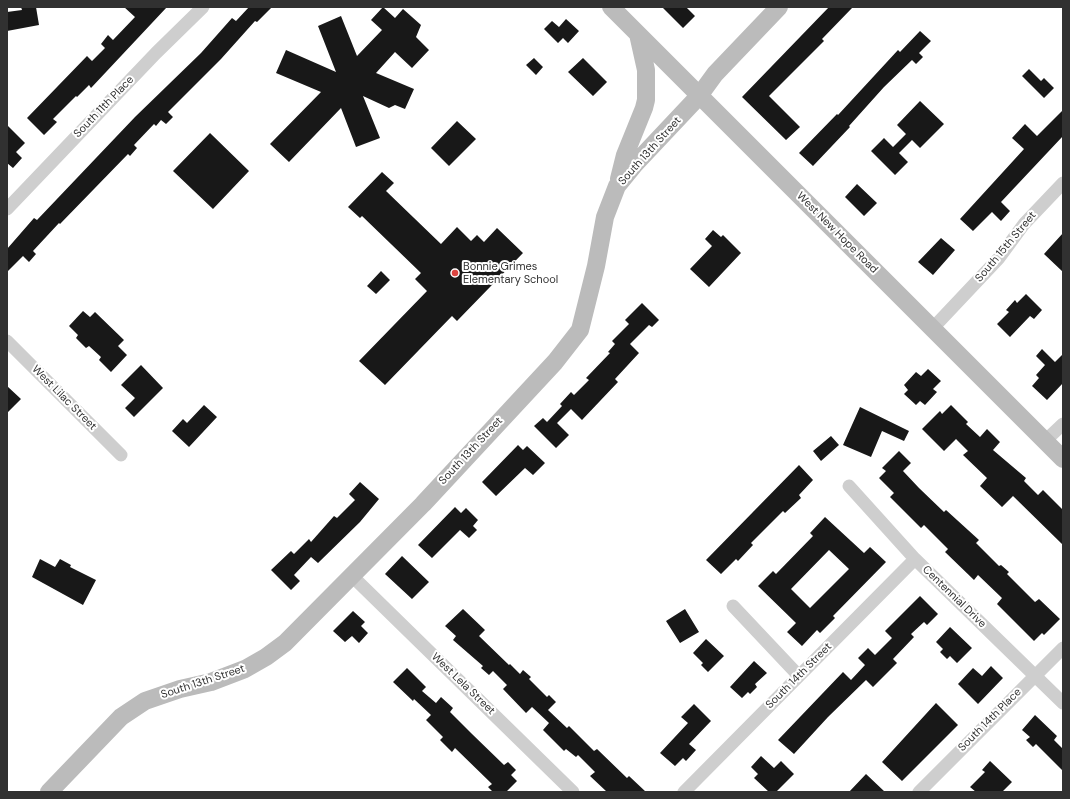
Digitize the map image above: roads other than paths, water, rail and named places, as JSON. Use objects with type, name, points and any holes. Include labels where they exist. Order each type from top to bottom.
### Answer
[{"type":"street","name":"South 11th Place","points":[[7,209],[156,53],[203,7]]},
{"type":"street","name":"West New Hope Road","points":[[611,7],[1063,459]]},
{"type":"street","name":"South 13th Street","points":[[49,792],[121,718],[145,701],[180,689],[218,679],[245,669],[266,657],[285,642],[423,504],[555,362],[580,330],[596,266],[605,218],[617,186],[635,164],[699,96],[715,74],[779,7]]},
{"type":"street","points":[[617,186],[625,155],[646,100],[646,70],[638,34]]},
{"type":"street","name":"South 15th Street","points":[[932,329],[999,258],[1024,224],[1063,183]]},
{"type":"street","name":"West Lilac Street","points":[[7,341],[121,455]]},
{"type":"street","points":[[1045,441],[1063,424]]},
{"type":"street","name":"Centennial Drive","points":[[848,486],[915,559],[1063,702]]},
{"type":"street","name":"South 14th Street","points":[[684,792],[915,559]]},
{"type":"street","name":"West Lela Street","points":[[352,576],[573,792]]},
{"type":"street","points":[[733,606],[799,676]]},
{"type":"street","name":"South 14th Place","points":[[919,792],[1063,648]]},
{"type":"place","name":"Bonnie Grimes Elementary School","points":[[455,273]]}]
